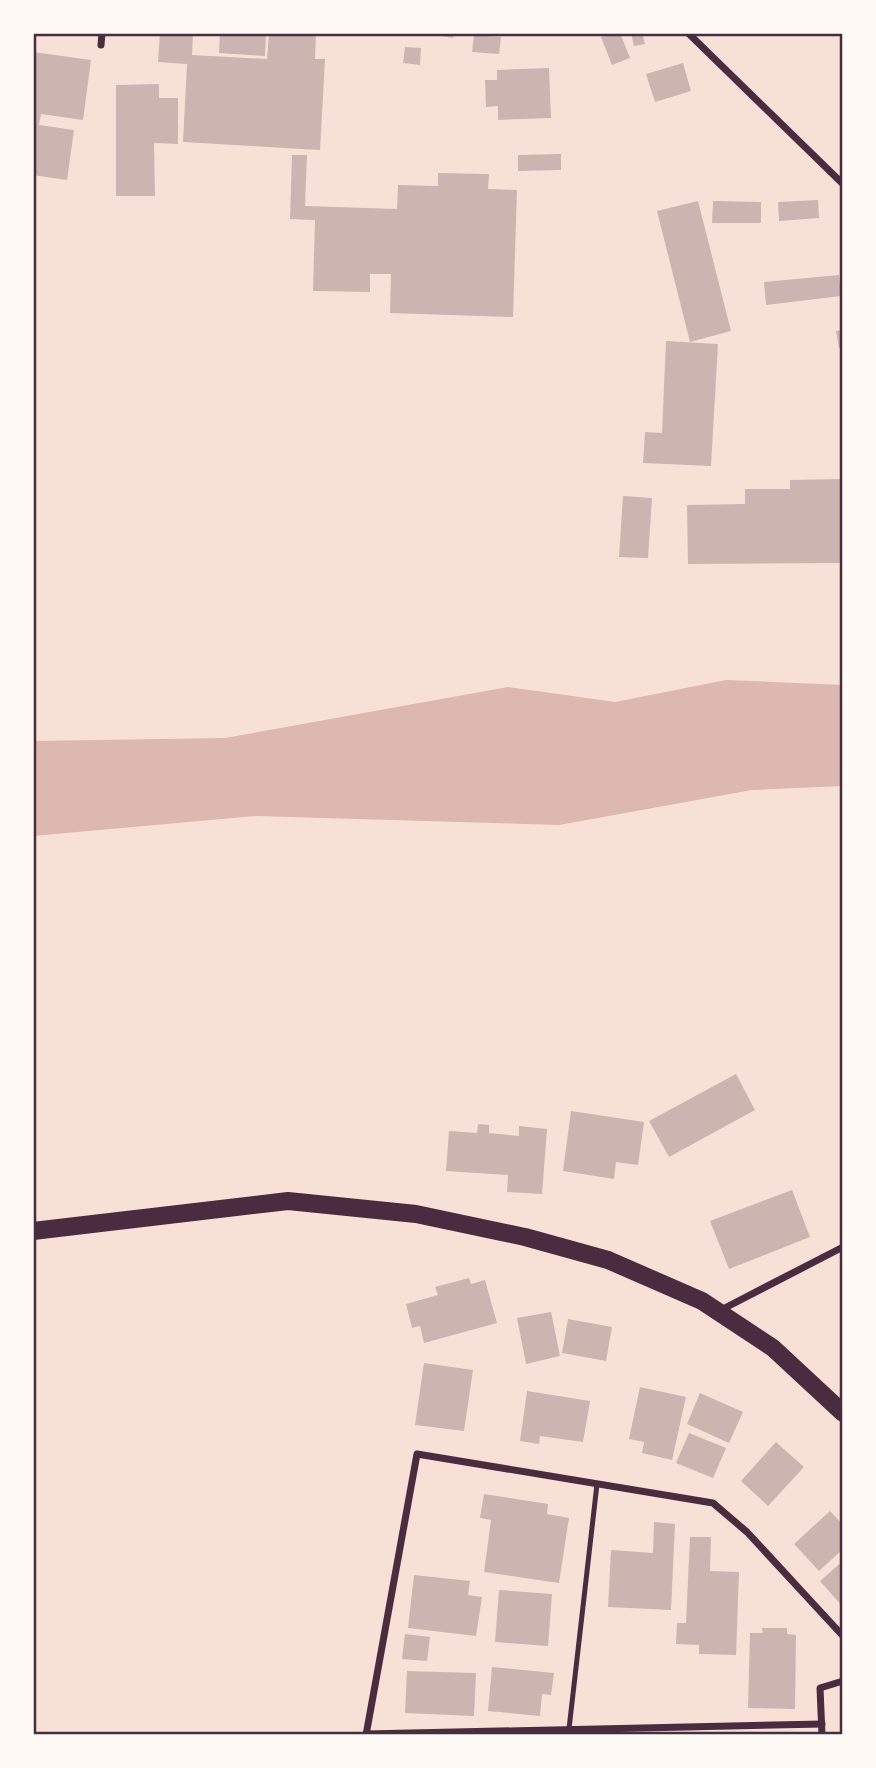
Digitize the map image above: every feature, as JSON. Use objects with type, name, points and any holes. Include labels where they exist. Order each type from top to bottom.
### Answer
[{"type":"main road","points":[[33,1231],[288,1201],[415,1214],[525,1237],[608,1260],[702,1301],[773,1348],[843,1413]]},
{"type":"street","points":[[101,45],[102,33]]},
{"type":"street","points":[[688,33],[842,183]]},
{"type":"street","points":[[718,1311],[843,1247]]},
{"type":"street","points":[[822,1724],[366,1734],[418,1454],[713,1503],[747,1532],[843,1636]]},
{"type":"street","points":[[822,1735],[820,1688],[843,1681]]},
{"type":"lane","points":[[569,1730],[597,1484]]},
{"type":"shaded area","points":[[726,680],[843,685],[843,786],[752,790],[559,825],[255,816],[33,836],[33,741],[225,738],[508,687],[615,702]]},
{"type":"building","points":[[160,33],[193,33],[192,55],[267,59],[269,33],[316,33],[315,59],[325,59],[320,150],[183,142],[187,64],[158,62]]},
{"type":"building","points":[[220,33],[266,33],[265,56],[219,53]]},
{"type":"building","points":[[426,33],[454,33],[453,38]]},
{"type":"building","points":[[620,33],[630,58],[612,65],[601,37]]},
{"type":"building","points":[[631,33],[642,33],[645,44],[634,46]]},
{"type":"building","points":[[474,35],[501,37],[499,54],[472,52]]},
{"type":"building","points":[[405,47],[421,48],[420,65],[403,63]]},
{"type":"building","points":[[33,52],[91,60],[83,120],[41,114],[39,125],[74,130],[67,180],[33,175]]},
{"type":"building","points":[[683,63],[691,91],[655,102],[646,74]]},
{"type":"building","points":[[549,68],[551,118],[498,120],[498,106],[486,107],[485,80],[497,80],[497,70]]},
{"type":"building","points":[[159,84],[159,98],[178,98],[178,144],[154,143],[155,196],[116,196],[116,85]]},
{"type":"building","points":[[561,154],[561,170],[518,171],[518,155]]},
{"type":"building","points":[[292,155],[307,155],[305,206],[397,209],[398,185],[438,186],[438,173],[489,174],[488,189],[517,190],[513,317],[390,313],[391,274],[370,274],[370,292],[313,291],[315,220],[290,219]]},
{"type":"building","points":[[818,200],[819,218],[779,221],[778,202]]},
{"type":"building","points":[[698,201],[731,331],[690,342],[657,211]]},
{"type":"building","points":[[713,201],[761,202],[761,223],[712,223]]},
{"type":"building","points":[[839,275],[841,296],[766,305],[764,282]]},
{"type":"building","points":[[843,330],[843,348],[839,348],[836,331]]},
{"type":"building","points":[[666,341],[718,344],[711,466],[643,463],[645,432],[662,433]]},
{"type":"building","points":[[843,479],[843,563],[688,564],[687,505],[745,504],[745,489],[790,489],[790,480]]},
{"type":"building","points":[[623,496],[652,498],[648,558],[619,557]]},
{"type":"building","points":[[736,1074],[755,1110],[669,1157],[649,1121]]},
{"type":"building","points":[[571,1111],[644,1122],[638,1165],[616,1162],[614,1179],[563,1171]]},
{"type":"building","points":[[478,1124],[489,1125],[489,1133],[519,1136],[519,1126],[547,1129],[542,1194],[507,1192],[508,1175],[446,1171],[449,1131],[477,1133]]},
{"type":"building","points":[[792,1190],[810,1237],[729,1269],[710,1221]]},
{"type":"building","points":[[469,1278],[471,1284],[485,1280],[497,1323],[424,1343],[420,1326],[412,1328],[406,1304],[438,1295],[435,1287]]},
{"type":"building","points":[[551,1312],[560,1356],[526,1364],[517,1318]]},
{"type":"building","points":[[568,1319],[612,1327],[606,1361],[562,1353]]},
{"type":"building","points":[[424,1363],[473,1370],[464,1431],[415,1425]]},
{"type":"building","points":[[640,1387],[686,1397],[672,1460],[642,1453],[644,1442],[629,1439]]},
{"type":"building","points":[[527,1391],[590,1401],[583,1442],[540,1436],[539,1444],[520,1441]]},
{"type":"building","points":[[700,1393],[743,1412],[729,1443],[687,1424]]},
{"type":"building","points":[[689,1433],[726,1448],[713,1478],[676,1463]]},
{"type":"building","points":[[776,1442],[804,1467],[768,1506],[741,1481]]},
{"type":"building","points":[[484,1494],[548,1504],[547,1514],[569,1518],[559,1583],[484,1572],[491,1520],[480,1518]]},
{"type":"building","points":[[830,1511],[843,1525],[843,1549],[819,1571],[794,1544]]},
{"type":"building","points":[[654,1522],[675,1524],[671,1610],[608,1607],[611,1550],[653,1553]]},
{"type":"building","points":[[690,1537],[711,1537],[710,1571],[739,1572],[736,1655],[699,1654],[699,1645],[676,1644],[677,1623],[686,1623]]},
{"type":"building","points":[[843,1561],[843,1607],[820,1581]]},
{"type":"building","points":[[414,1575],[470,1581],[468,1595],[482,1597],[476,1636],[408,1628]]},
{"type":"building","points":[[499,1590],[552,1594],[548,1646],[495,1642]]},
{"type":"building","points":[[762,1628],[787,1628],[787,1634],[796,1635],[795,1709],[748,1708],[750,1633],[763,1633]]},
{"type":"building","points":[[405,1634],[430,1637],[427,1661],[402,1659]]},
{"type":"building","points":[[492,1667],[554,1673],[551,1695],[542,1694],[540,1716],[488,1711]]},
{"type":"building","points":[[407,1671],[476,1673],[474,1716],[405,1713]]}]
